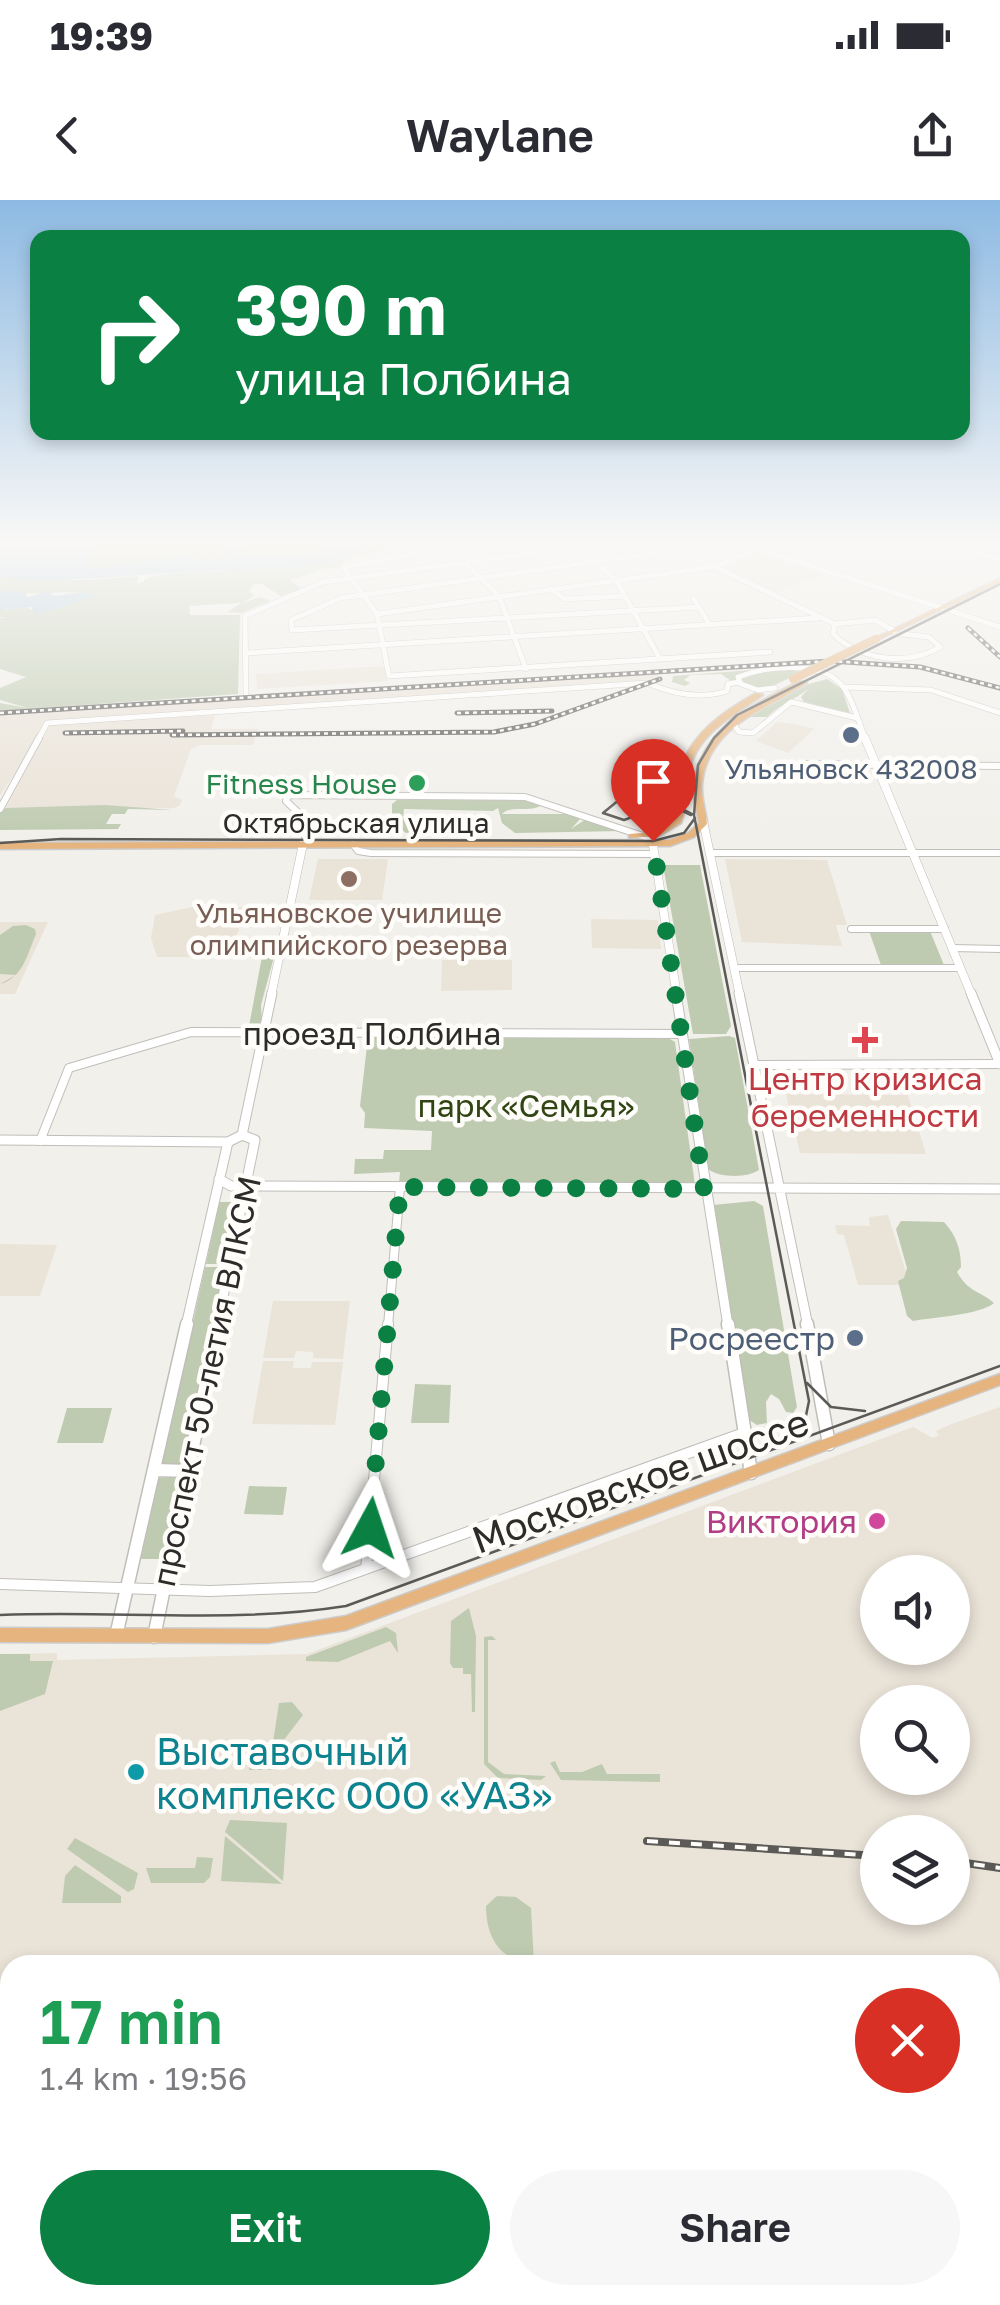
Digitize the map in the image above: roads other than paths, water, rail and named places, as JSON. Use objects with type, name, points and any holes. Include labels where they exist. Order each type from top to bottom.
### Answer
[{"type":"main road","points":[[703,822],[697,787],[700,771],[710,750],[733,723],[798,681],[885,639]]},
{"type":"main road","points":[[775,688],[798,681]]},
{"type":"main road","name":"Октябрьская улица","points":[[0,838],[66,835],[650,842],[680,815],[684,773],[696,746],[728,714],[775,688]]},
{"type":"main road","name":"Октябрьская улица","points":[[0,846],[304,840],[352,844],[650,842],[686,838],[703,822]]},
{"type":"main road","name":"Московское шоссе","points":[[0,1636],[290,1635],[346,1623],[1000,1379]]},
{"type":"street","points":[[246,696],[247,639]]},
{"type":"street","points":[[382,639],[389,676],[770,652]]},
{"type":"street","points":[[247,654],[477,639]]},
{"type":"street","points":[[515,639],[526,669]]},
{"type":"street","points":[[649,639],[660,659]]},
{"type":"street","points":[[837,639],[865,653],[913,657],[940,647],[932,639]]},
{"type":"street","points":[[739,682],[738,677],[746,673],[801,670],[829,676],[844,686],[931,690],[1000,714]]},
{"type":"street","points":[[0,809],[46,723],[647,682],[669,692],[719,694],[728,692],[728,684],[739,682],[755,690],[775,688]]},
{"type":"street","points":[[754,1064],[1000,1064],[844,686]]},
{"type":"street","points":[[733,723],[740,732],[753,733],[791,702],[857,718]]},
{"type":"street","points":[[801,764],[1000,766]]},
{"type":"street","points":[[304,840],[306,820],[286,801],[288,796],[530,798],[650,842]]},
{"type":"street","points":[[703,822],[829,1444]]},
{"type":"street","name":"проспект 50-летия ВЛКСМ","points":[[116,1636],[228,1142],[242,1134],[304,840]]},
{"type":"street","points":[[352,844],[371,853],[650,842]]},
{"type":"street","points":[[650,842],[751,1472]]},
{"type":"street","points":[[710,853],[1000,854]]},
{"type":"street","points":[[850,929],[945,929]]},
{"type":"street","points":[[953,948],[1000,948]]},
{"type":"street","points":[[734,968],[960,968]]},
{"type":"street","name":"проезд Полбина","points":[[40,1141],[69,1068],[191,1032],[681,1034]]},
{"type":"street","name":"проспект 50-летия ВЛКСМ","points":[[154,1636],[255,1140],[242,1134]]},
{"type":"street","points":[[0,1140],[228,1142]]},
{"type":"street","points":[[220,1179],[225,1185],[246,1186],[1000,1189]]},
{"type":"street","points":[[366,1569],[400,1187]]},
{"type":"street","points":[[0,1584],[128,1590],[304,1589],[744,1433]]},
{"type":"street","points":[[156,1470],[188,1471]]},
{"type":"tram line","points":[[694,815],[698,765],[714,738],[737,715],[889,639]]},
{"type":"tram line","points":[[691,815],[668,804],[624,820],[603,813],[625,795],[671,803],[694,815]]},
{"type":"tram line","points":[[0,843],[61,839],[653,841],[684,833],[695,818]]},
{"type":"tram line","points":[[695,818],[809,1401],[803,1430],[781,1446]]},
{"type":"tram line","points":[[781,1446],[1000,1366]]},
{"type":"tram line","points":[[807,1383],[831,1407],[865,1411]]},
{"type":"tram line","points":[[0,1615],[260,1614],[346,1606],[781,1446]]},
{"type":"railway","points":[[980,639],[1000,657]]},
{"type":"railway","points":[[0,713],[830,661],[920,667],[1000,688]]},
{"type":"railway","points":[[172,735],[494,732],[535,724],[660,679]]},
{"type":"railway","points":[[457,713],[552,711]]},
{"type":"railway","points":[[65,733],[183,731]]},
{"type":"railway","points":[[647,1841],[860,1855]]},
{"type":"railway","points":[[970,1864],[1000,1868]]},
{"type":"place","name":"Ульяновск 432008","points":[[851,735]]},
{"type":"place","name":"Fitness House","points":[[417,783]]},
{"type":"place","name":"Ульяновское училище олимпийского резерва","points":[[349,879]]},
{"type":"place","name":"Центр кризиса беременности","points":[[865,1040]]},
{"type":"place","name":"Росреестр","points":[[855,1338]]},
{"type":"place","name":"Виктория","points":[[877,1521]]},
{"type":"place","name":"Выставочный комплекс ООО «УАЗ»","points":[[136,1772]]},
{"type":"park label","name":"парк «Семья»","points":[[526,1105]]}]
